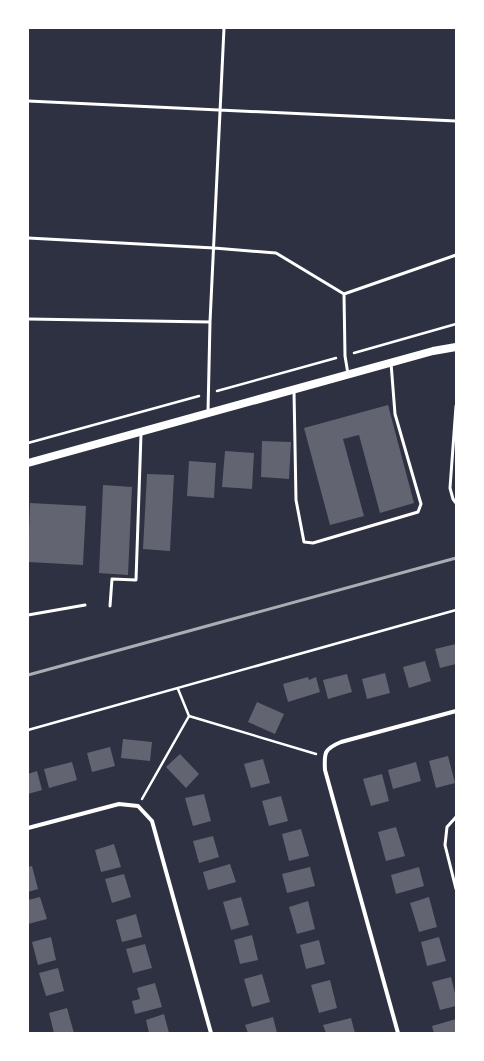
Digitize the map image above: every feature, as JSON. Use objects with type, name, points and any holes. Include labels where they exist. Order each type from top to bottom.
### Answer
[{"type":"main road","points":[[433,352],[456,342]]},
{"type":"main road","points":[[28,462],[391,363],[456,347]]},
{"type":"street","points":[[398,1033],[325,770],[324,757],[329,747],[341,742],[456,711]]},
{"type":"street","points":[[28,828],[119,804],[138,806],[152,821],[211,1033]]},
{"type":"lane","points":[[208,414],[210,322],[224,28]]},
{"type":"lane","points":[[28,101],[221,112],[456,121]]},
{"type":"lane","points":[[28,238],[214,248],[276,253],[344,294]]},
{"type":"lane","points":[[344,294],[456,255]]},
{"type":"lane","points":[[344,294],[345,356],[348,375]]},
{"type":"lane","points":[[28,319],[210,322]]},
{"type":"lane","points":[[456,347],[456,353]]},
{"type":"lane","points":[[294,390],[296,500],[304,542],[313,543],[418,512],[420,504],[395,414],[391,363]]},
{"type":"lane","points":[[456,406],[450,488],[453,499],[456,503]]},
{"type":"lane","points":[[110,606],[112,579],[136,580],[141,432]]},
{"type":"lane","points":[[28,615],[85,605]]},
{"type":"lane","points":[[456,817],[446,827],[444,844],[456,889]]},
{"type":"path","points":[[28,443],[456,324]]},
{"type":"path","points":[[28,730],[456,610]]},
{"type":"path","points":[[178,689],[189,716]]},
{"type":"path","points":[[189,716],[324,757]]},
{"type":"path","points":[[138,806],[189,716]]},
{"type":"building","points":[[388,405],[414,503],[380,513],[359,435],[343,439],[364,516],[330,525],[304,428]]},
{"type":"building","points":[[262,441],[291,442],[289,479],[261,477]]},
{"type":"building","points":[[225,451],[254,453],[252,489],[222,487]]},
{"type":"building","points":[[189,461],[216,463],[214,498],[187,496]]},
{"type":"building","points":[[147,474],[174,475],[170,551],[143,549]]},
{"type":"building","points":[[103,485],[132,487],[128,575],[99,573]]},
{"type":"building","points":[[30,503],[86,506],[83,565],[28,562]]},
{"type":"building","points":[[456,644],[456,664],[440,668],[435,649]]},
{"type":"building","points":[[425,661],[431,681],[409,688],[403,667]]},
{"type":"building","points":[[385,673],[390,693],[367,699],[362,679]]},
{"type":"building","points":[[347,674],[352,692],[328,699],[323,680]]},
{"type":"building","points":[[308,677],[309,680],[316,677],[320,692],[288,702],[283,684]]},
{"type":"building","points":[[257,702],[284,714],[275,734],[248,722]]},
{"type":"building","points":[[123,739],[152,742],[150,761],[121,758]]},
{"type":"building","points":[[110,747],[115,766],[92,772],[87,753]]},
{"type":"building","points":[[180,754],[199,774],[186,788],[166,767]]},
{"type":"building","points":[[448,756],[455,783],[436,788],[429,761]]},
{"type":"building","points":[[263,759],[270,783],[251,788],[244,764]]},
{"type":"building","points":[[72,762],[77,780],[49,788],[44,769]]},
{"type":"building","points":[[416,762],[421,781],[393,789],[388,770]]},
{"type":"building","points":[[37,771],[42,790],[28,794],[28,774]]},
{"type":"building","points":[[382,774],[389,801],[371,806],[363,779]]},
{"type":"building","points":[[204,794],[211,821],[193,826],[185,798]]},
{"type":"building","points":[[281,796],[288,821],[269,826],[262,801]]},
{"type":"building","points":[[396,827],[405,856],[386,861],[378,832]]},
{"type":"building","points":[[301,829],[309,856],[289,861],[282,834]]},
{"type":"building","points":[[213,836],[219,857],[199,863],[193,841]]},
{"type":"building","points":[[114,844],[121,867],[101,872],[95,850]]},
{"type":"building","points":[[230,864],[236,882],[208,890],[203,872]]},
{"type":"building","points":[[32,866],[38,889],[28,892],[28,867]]},
{"type":"building","points":[[310,867],[315,886],[287,893],[282,874]]},
{"type":"building","points":[[419,867],[424,886],[396,894],[391,875]]},
{"type":"building","points":[[124,874],[131,897],[112,903],[105,879]]},
{"type":"building","points":[[40,897],[47,919],[28,924],[28,900]]},
{"type":"building","points":[[241,897],[249,925],[231,930],[223,902]]},
{"type":"building","points":[[429,897],[437,927],[419,932],[410,903]]},
{"type":"building","points":[[308,901],[315,929],[297,934],[289,907]]},
{"type":"building","points":[[136,914],[142,937],[122,942],[116,920]]},
{"type":"building","points":[[252,935],[258,960],[240,964],[234,940]]},
{"type":"building","points":[[51,937],[56,960],[38,965],[32,942]]},
{"type":"building","points":[[439,937],[446,961],[427,966],[421,942]]},
{"type":"building","points":[[319,940],[325,964],[306,969],[300,945]]},
{"type":"building","points":[[145,944],[152,968],[133,973],[126,949]]},
{"type":"building","points":[[58,968],[64,991],[46,996],[39,973]]},
{"type":"building","points":[[262,974],[270,1002],[252,1007],[244,979]]},
{"type":"building","points":[[451,977],[456,997],[456,1006],[440,1010],[432,982]]},
{"type":"building","points":[[330,980],[337,1008],[319,1013],[311,985]]},
{"type":"building","points":[[155,983],[162,1007],[135,1014],[132,1001],[140,999],[137,988]]},
{"type":"building","points":[[67,1008],[74,1033],[54,1033],[49,1013]]},
{"type":"building","points":[[164,1014],[169,1033],[149,1033],[146,1020]]},
{"type":"building","points":[[273,1017],[277,1033],[248,1033],[245,1025]]},
{"type":"building","points":[[351,1018],[355,1033],[326,1033],[323,1025]]},
{"type":"building","points":[[456,1019],[456,1033],[434,1033],[432,1026]]},
{"type":"railway","points":[[28,675],[456,558]]}]
